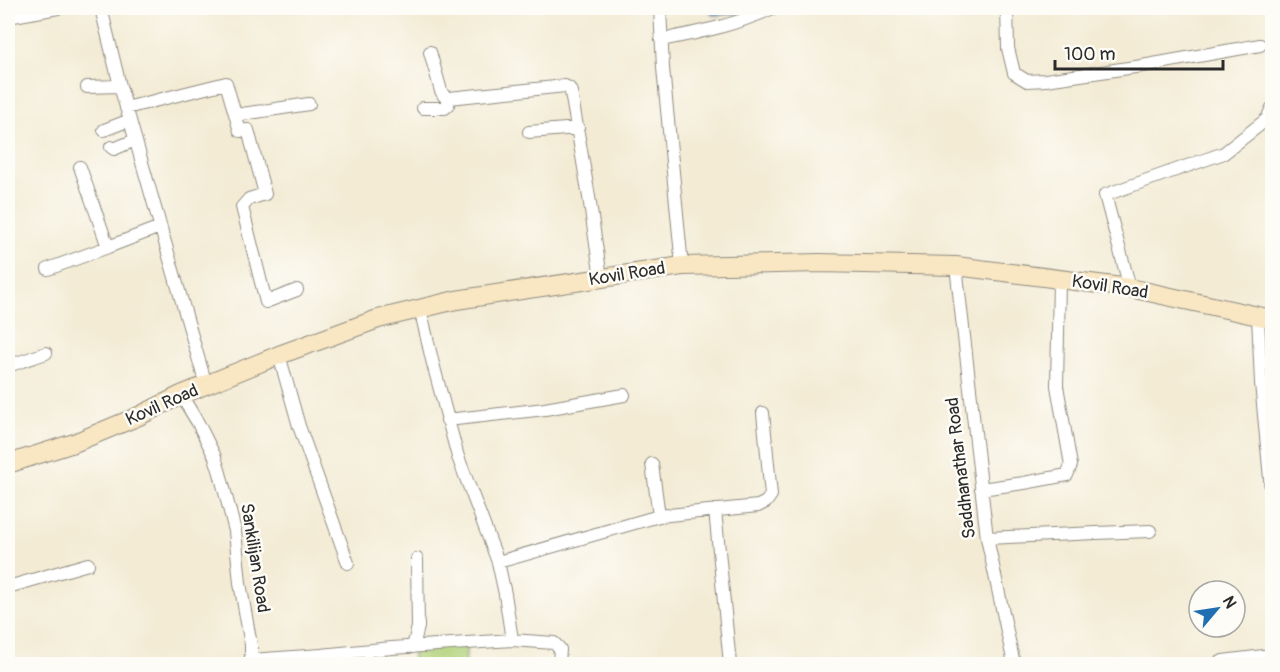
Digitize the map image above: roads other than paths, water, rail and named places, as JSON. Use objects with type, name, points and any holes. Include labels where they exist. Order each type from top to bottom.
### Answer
[{"type":"street","points":[[8,17],[58,8]]},
{"type":"street","points":[[101,8],[135,140],[206,385]]},
{"type":"street","points":[[660,8],[682,266]]},
{"type":"street","points":[[661,40],[707,31],[748,19],[773,8]]},
{"type":"street","points":[[1007,8],[1008,48],[1014,73],[1027,81],[1142,66],[1260,45]]},
{"type":"street","points":[[430,52],[441,91],[449,98],[565,86],[569,88],[578,128],[601,278]]},
{"type":"street","points":[[104,130],[128,114],[226,83],[240,131],[248,130],[265,194],[249,199],[242,207],[266,302],[297,290]]},
{"type":"street","points":[[87,87],[120,86]]},
{"type":"street","points":[[423,108],[445,108],[449,98]]},
{"type":"street","points":[[236,115],[309,104]]},
{"type":"street","points":[[956,266],[1130,288],[1105,195],[1224,153],[1267,119],[1272,108]]},
{"type":"street","points":[[529,132],[578,128]]},
{"type":"street","points":[[111,147],[114,149],[135,140]]},
{"type":"street","points":[[80,167],[108,247]]},
{"type":"street","points":[[48,269],[160,227]]},
{"type":"street","name":"Kovil Road","points":[[8,464],[74,443],[139,416],[181,395],[279,355],[378,319],[456,300],[682,266],[819,263],[956,266],[1130,288],[1265,318]]},
{"type":"street","name":"Saddhanathar Road","points":[[956,266],[987,538],[1014,664]]},
{"type":"street","points":[[981,489],[1067,475],[1071,465],[1057,387],[1059,280]]},
{"type":"street","points":[[420,308],[458,457],[498,562],[512,640]]},
{"type":"street","points":[[1265,318],[1261,383],[1272,500]]},
{"type":"street","points":[[8,366],[46,353]]},
{"type":"street","points":[[279,355],[299,426],[348,563]]},
{"type":"street","name":"Sankilijan Road","points":[[181,395],[198,423],[215,457],[220,473],[235,531],[240,583],[251,645],[251,662]]},
{"type":"street","points":[[447,420],[545,409],[624,395]]},
{"type":"street","points":[[498,562],[659,516],[758,506],[766,502],[771,495],[763,413]]},
{"type":"street","points":[[652,464],[659,516]]},
{"type":"street","points":[[715,510],[730,664]]},
{"type":"street","points":[[987,538],[1150,531]]},
{"type":"street","points":[[413,647],[418,627],[417,559]]},
{"type":"street","points":[[8,587],[88,564]]},
{"type":"street","points":[[251,662],[321,660],[369,651],[512,640],[554,643],[560,649],[559,664]]},
{"type":"street","points":[[1217,664],[1222,661],[1272,655]]},
{"type":"lane","points":[[368,664],[369,651]]},
{"type":"water","points":[[708,8],[754,8],[737,14],[713,15]]}]
